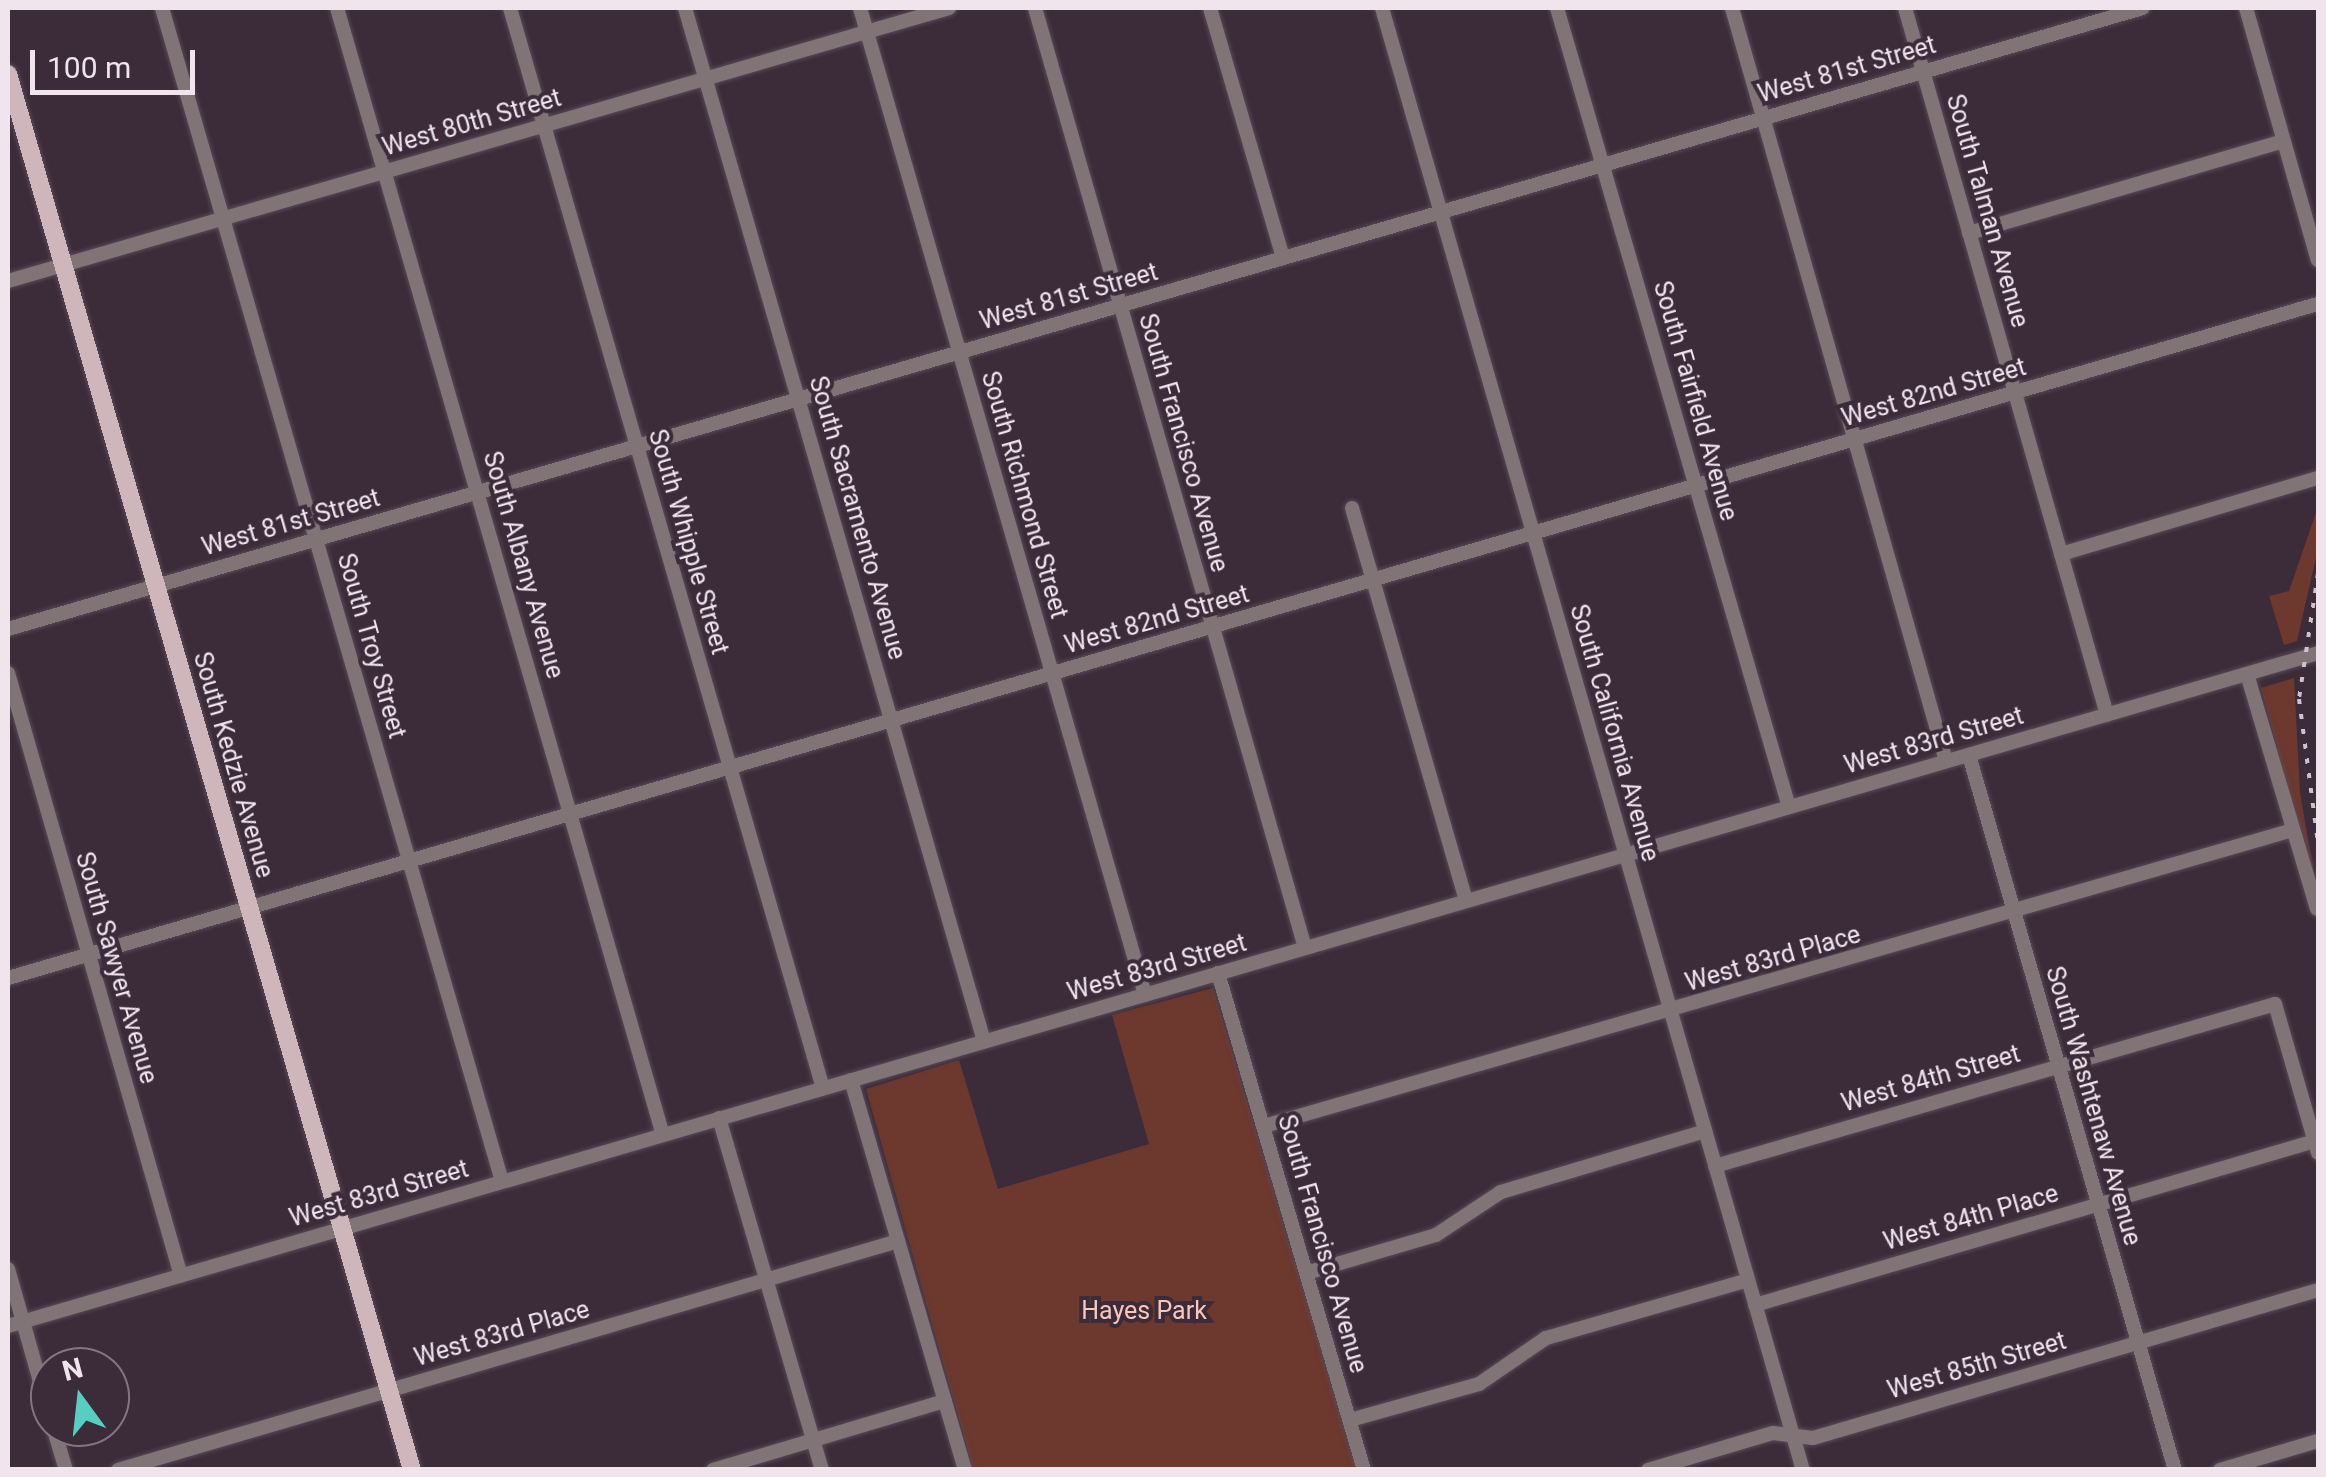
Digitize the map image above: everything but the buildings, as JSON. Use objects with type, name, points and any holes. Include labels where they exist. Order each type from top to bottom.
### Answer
[{"type":"main road","name":"South Kedzie Avenue","points":[[8,74],[412,1470]]},
{"type":"street","name":"South Troy Street","points":[[162,8],[502,1181]]},
{"type":"street","name":"South Albany Avenue","points":[[337,8],[662,1135]]},
{"type":"street","name":"South Whipple Street","points":[[510,8],[823,1088]]},
{"type":"street","name":"South Sacramento Avenue","points":[[686,8],[984,1041]]},
{"type":"street","name":"South Richmond Street","points":[[860,8],[1144,994]]},
{"type":"street","name":"West 80th Street","points":[[8,281],[949,8]]},
{"type":"street","name":"South Francisco Avenue","points":[[1034,8],[1305,948]]},
{"type":"street","points":[[1210,8],[1283,258]]},
{"type":"street","name":"South California Avenue","points":[[1382,8],[1803,1470]]},
{"type":"street","name":"South Fairfield Avenue","points":[[1558,8],[1789,807]]},
{"type":"street","points":[[1732,8],[1946,761]]},
{"type":"street","name":"South Talman Avenue","points":[[1905,8],[2107,714]]},
{"type":"street","name":"West 81st Street","points":[[8,629],[2143,8]]},
{"type":"street","points":[[2246,8],[2318,260]]},
{"type":"street","points":[[1970,232],[2284,141]]},
{"type":"street","name":"West 82nd Street","points":[[8,978],[2318,304]]},
{"type":"street","points":[[2061,554],[2318,478]]},
{"type":"street","points":[[1352,508],[1466,901]]},
{"type":"street","name":"West 83rd Street","points":[[15,1324],[2318,654]]},
{"type":"street","name":"South Sawyer Avenue","points":[[8,673],[181,1276]]},
{"type":"street","points":[[2247,674],[2316,910]]},
{"type":"street","name":"South Washtenaw Avenue","points":[[1969,755],[2174,1470]]},
{"type":"street","name":"West 83rd Place","points":[[1264,1126],[2293,830]]},
{"type":"street","name":"South Francisco Avenue","points":[[1218,973],[1364,1470]]},
{"type":"street","name":"West 84th Street","points":[[1715,1166],[2275,1004],[2317,1147]]},
{"type":"street","points":[[851,1080],[965,1470]]},
{"type":"street","points":[[719,1118],[822,1470]]},
{"type":"street","points":[[1306,1272],[1436,1235],[1501,1192],[1705,1131]]},
{"type":"street","name":"West 84th Place","points":[[1755,1305],[2098,1205],[2317,1147]]},
{"type":"street","name":"West 83rd Place","points":[[118,1470],[898,1241]]},
{"type":"street","points":[[8,1269],[15,1324],[30,1363]]},
{"type":"street","points":[[1350,1420],[1478,1384],[1546,1338],[1748,1280]]},
{"type":"street","name":"West 85th Street","points":[[1648,1470],[1773,1433],[1813,1438],[2318,1290]]},
{"type":"street","points":[[713,1470],[945,1401]]},
{"type":"street","points":[[2220,1470],[2318,1441]]},
{"type":"green space","points":[[2318,507],[2318,549],[2297,641],[2284,645],[2269,596],[2289,591]]},
{"type":"green space","points":[[2294,678],[2300,792],[2318,898],[2261,688]]},
{"type":"green space","name":"Hayes Park","points":[[1213,988],[1357,1469],[973,1469],[866,1089],[959,1060],[998,1189],[1149,1144],[1112,1015]]},
{"type":"railway","points":[[2318,573],[2299,699],[2318,844]]}]
